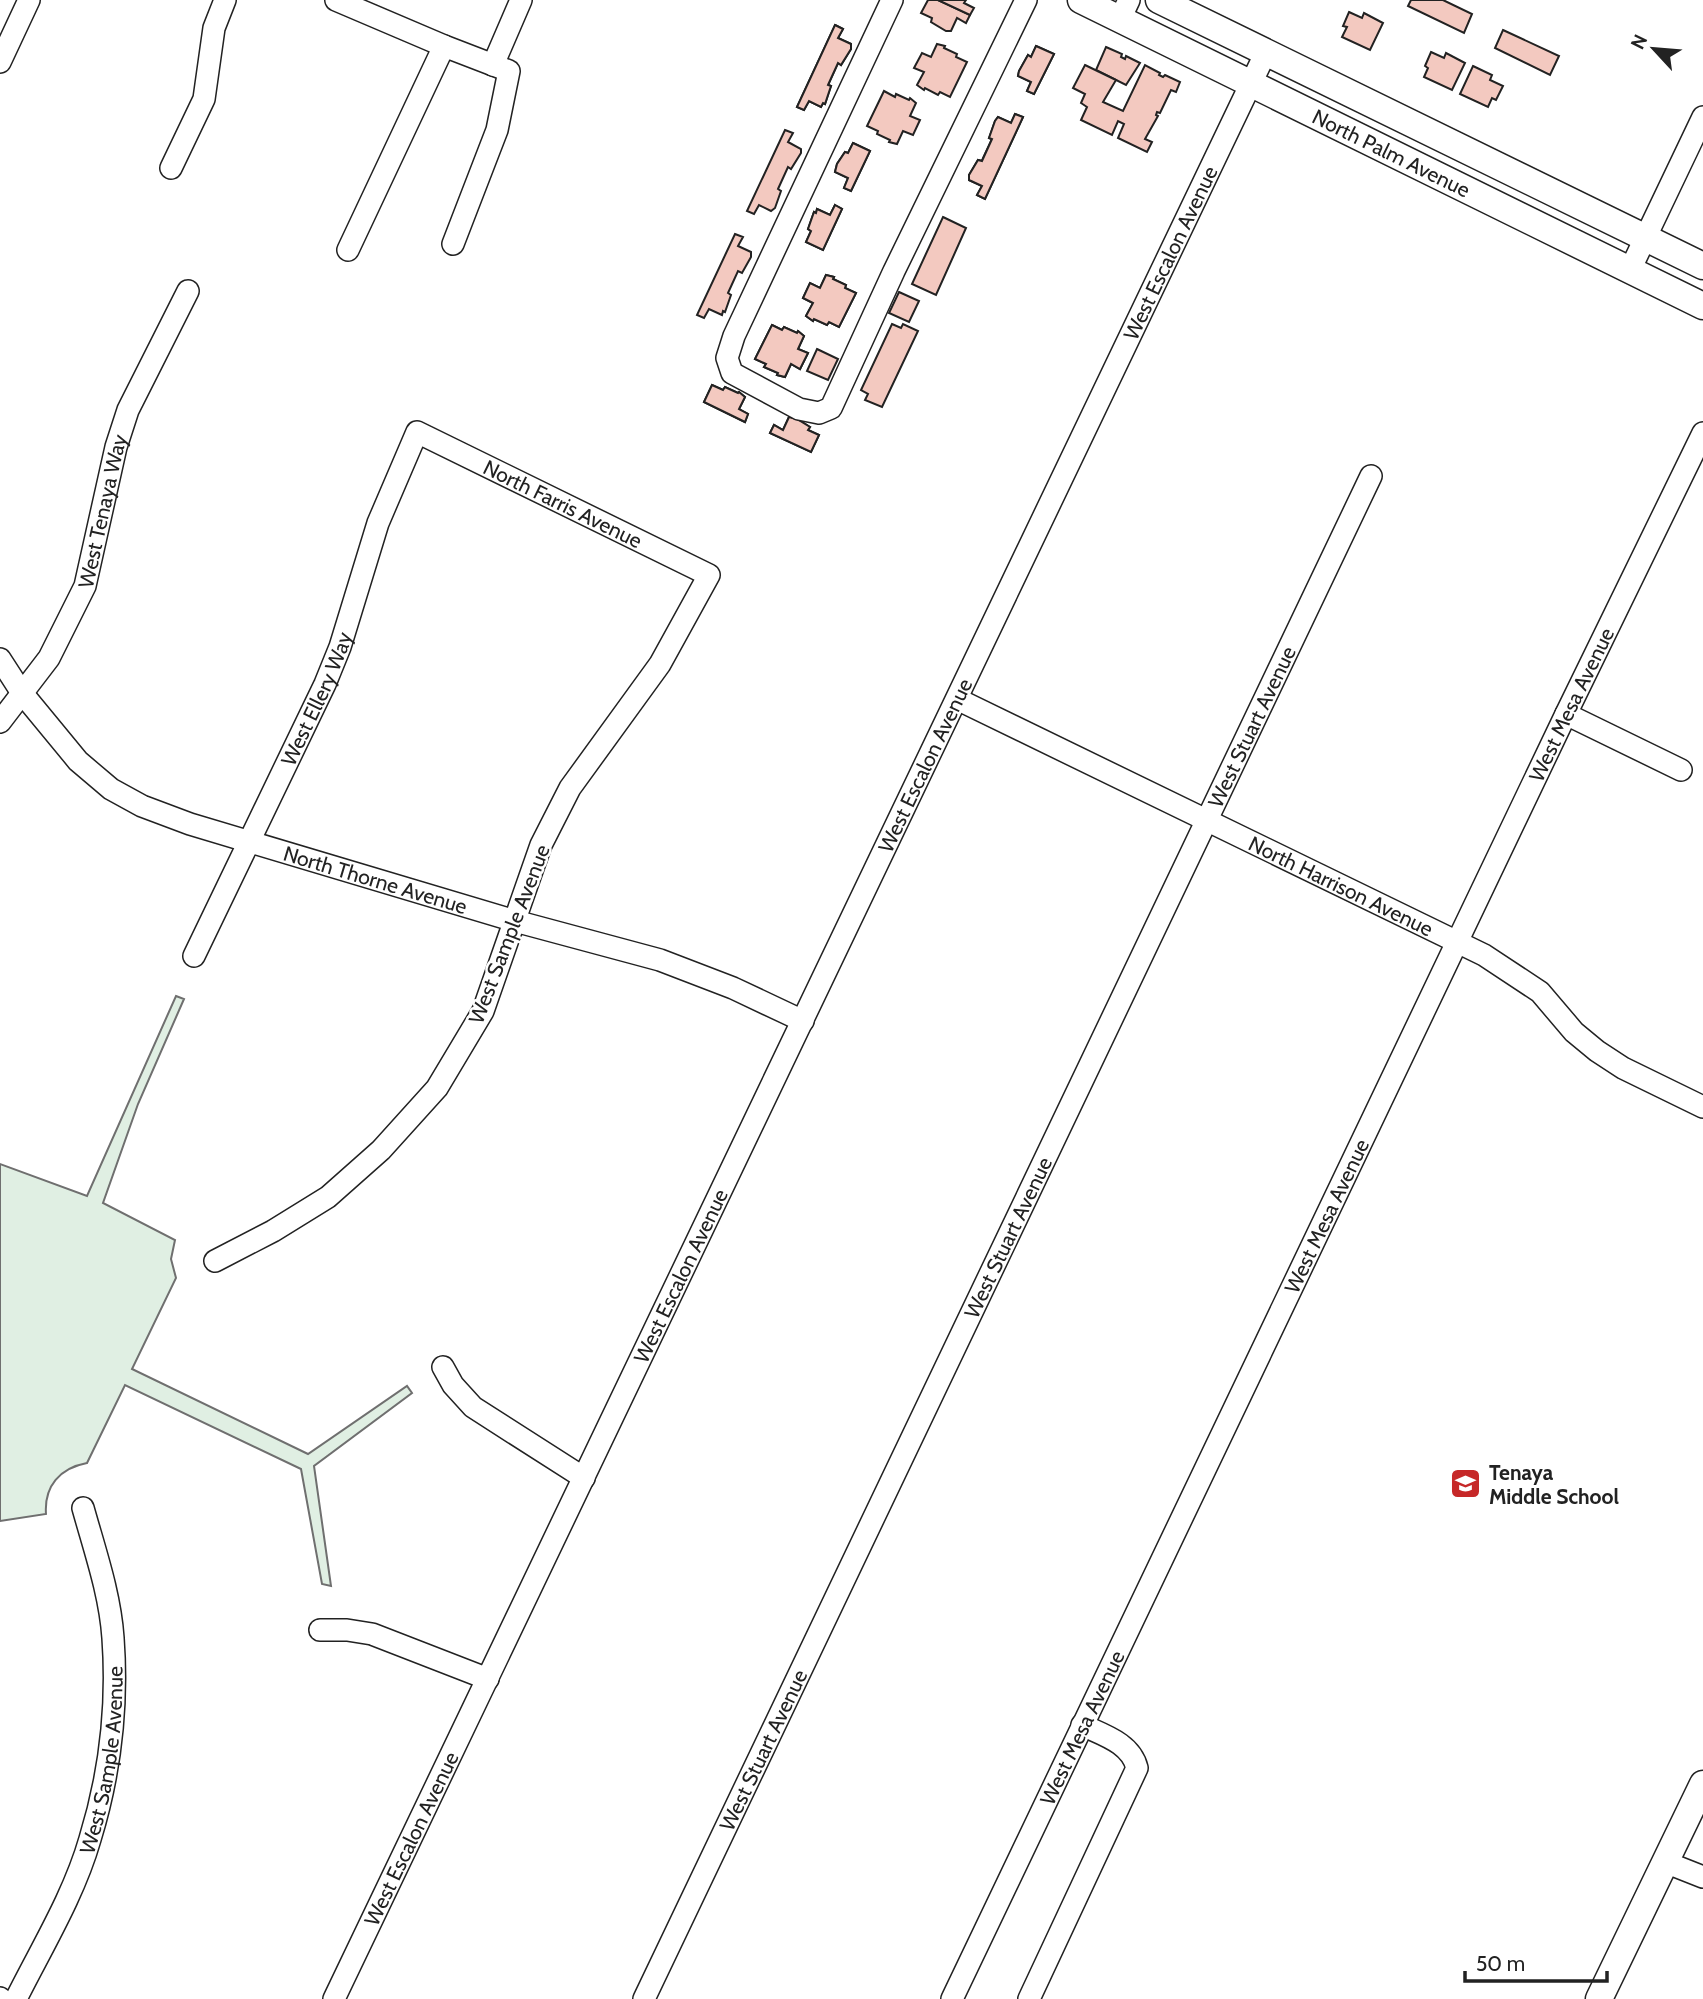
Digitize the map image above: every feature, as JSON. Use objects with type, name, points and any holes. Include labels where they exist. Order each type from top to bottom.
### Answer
[{"type":"main road","name":"North Palm Avenue","points":[[1081,0],[1124,10],[1251,85],[1703,306]]},
{"type":"main road","name":"North Palm Avenue","points":[[1159,0],[1703,266]]},
{"type":"main road","points":[[1599,1999],[1703,1784]]},
{"type":"street","points":[[0,62],[7,27],[29,0]]},
{"type":"street","points":[[171,169],[204,99],[214,28],[225,0]]},
{"type":"street","points":[[336,0],[509,71],[497,130],[453,244]]},
{"type":"street","points":[[494,65],[521,0]]},
{"type":"street","points":[[892,0],[734,336],[727,358],[732,373],[799,409],[819,413],[831,408],[894,271],[1026,0]]},
{"type":"street","points":[[348,250],[444,46]]},
{"type":"street","name":"West Escalon Avenue","points":[[334,1999],[1266,52]]},
{"type":"street","points":[[1630,271],[1703,117]]},
{"type":"street","name":"West Tenaya Way","points":[[0,722],[49,658],[85,586],[116,447],[128,410],[188,291]]},
{"type":"street","name":"North Farris Avenue","points":[[417,432],[709,575]]},
{"type":"street","name":"West Ellery Way","points":[[194,956],[325,684],[340,647],[378,523],[417,432]]},
{"type":"street","name":"West Mesa Avenue","points":[[952,1999],[1703,433]]},
{"type":"street","name":"West Stuart Avenue","points":[[644,1999],[1371,476]]},
{"type":"street","name":"West Sample Avenue","points":[[215,1261],[273,1231],[328,1197],[381,1150],[437,1088],[483,1011],[541,845],[570,788],[660,664],[709,575]]},
{"type":"street","name":"North Thorne Avenue","points":[[0,659],[22,693],[78,761],[111,789],[142,806],[178,820],[515,921],[660,960],[733,988],[803,1021]]},
{"type":"street","name":"North Harrison Avenue","points":[[957,699],[1457,942],[1518,976],[1540,992],[1574,1032],[1597,1051],[1623,1068],[1703,1107]]},
{"type":"street","points":[[1566,714],[1681,770]]},
{"type":"street","points":[[443,1367],[453,1385],[473,1407],[584,1478]]},
{"type":"street","name":"West Sample Avenue","points":[[16,1999],[66,1899],[90,1841],[109,1764],[114,1707],[113,1637],[103,1576],[83,1508]]},
{"type":"street","points":[[320,1630],[372,1634],[488,1679]]},
{"type":"street","points":[[1029,1999],[1137,1768],[1135,1759],[1127,1749],[1083,1725]]},
{"type":"street","points":[[1665,1861],[1703,1877]]},
{"type":"green space","points":[[176,996],[184,999],[138,1104],[103,1203],[175,1240],[171,1259],[176,1278],[132,1369],[308,1454],[407,1386],[412,1393],[314,1466],[331,1586],[322,1584],[301,1469],[125,1385],[87,1463],[69,1469],[51,1487],[46,1514],[0,1521],[0,1164],[87,1196]]},
{"type":"building","points":[[928,0],[938,0],[970,15],[966,23],[957,18],[951,31],[946,31],[931,22],[932,18],[921,13]]},
{"type":"building","points":[[938,0],[966,0],[964,3],[974,8],[970,15]]},
{"type":"building","points":[[1411,0],[1443,0],[1472,14],[1464,33],[1408,6]]},
{"type":"building","points":[[1349,12],[1362,18],[1364,13],[1383,23],[1370,50],[1342,37],[1347,27],[1343,26]]},
{"type":"building","points":[[835,25],[843,29],[838,38],[851,44],[851,49],[841,65],[838,63],[828,85],[831,86],[825,104],[821,107],[809,101],[804,110],[797,107]]},
{"type":"building","points":[[835,25],[843,29],[838,38],[851,44],[851,49],[841,65],[838,63],[828,85],[831,86],[825,104],[821,107],[809,101],[804,110],[797,107]]},
{"type":"building","points":[[1503,30],[1559,56],[1550,75],[1495,48]]},
{"type":"building","points":[[937,44],[945,46],[944,48],[957,54],[956,57],[967,62],[950,97],[940,92],[938,95],[925,88],[924,90],[917,85],[924,72],[914,68],[922,53],[931,57]]},
{"type":"building","points":[[1036,46],[1054,54],[1034,94],[1027,91],[1031,82],[1018,76],[1028,55],[1031,57]]},
{"type":"building","points":[[1036,46],[1054,54],[1034,94],[1027,91],[1031,82],[1018,76],[1028,55],[1031,57]]},
{"type":"building","points":[[1106,47],[1122,54],[1121,57],[1125,59],[1126,56],[1140,63],[1126,85],[1096,70]]},
{"type":"building","points":[[1431,52],[1444,58],[1446,53],[1465,63],[1452,90],[1424,77]]},
{"type":"building","points":[[1085,65],[1116,80],[1103,102],[1123,111],[1145,65],[1163,77],[1165,75],[1180,82],[1176,92],[1171,90],[1160,113],[1157,112],[1158,116],[1145,139],[1152,142],[1147,152],[1118,138],[1124,124],[1118,121],[1112,135],[1081,120],[1087,107],[1081,103],[1085,94],[1073,88]]},
{"type":"building","points":[[1473,66],[1492,75],[1490,80],[1503,86],[1496,100],[1492,98],[1488,107],[1460,94]]},
{"type":"building","points":[[884,91],[895,97],[896,94],[909,100],[910,98],[916,103],[910,116],[920,120],[913,135],[903,131],[897,144],[889,142],[890,140],[877,134],[878,131],[867,126]]},
{"type":"building","points":[[1015,114],[1023,117],[985,199],[977,195],[982,186],[969,180],[969,175],[978,160],[982,161],[998,117],[1011,123]]},
{"type":"building","points":[[1015,114],[1023,117],[985,199],[977,195],[982,186],[969,180],[969,175],[978,160],[982,161],[998,117],[1011,123]]},
{"type":"building","points":[[785,130],[793,133],[788,142],[801,149],[801,153],[791,169],[788,167],[778,189],[781,191],[775,208],[771,211],[759,205],[754,214],[747,211]]},
{"type":"building","points":[[853,143],[870,151],[851,191],[844,188],[848,178],[835,172],[837,164]]},
{"type":"building","points":[[853,143],[870,151],[851,191],[844,188],[848,178],[835,172],[837,164]]},
{"type":"building","points":[[835,205],[842,209],[823,250],[806,242],[814,212],[816,213],[817,209],[830,215]]},
{"type":"building","points":[[835,205],[842,209],[823,250],[806,242],[814,212],[816,213],[817,209],[830,215]]},
{"type":"building","points":[[943,217],[966,228],[936,295],[912,284]]},
{"type":"building","points":[[735,234],[743,237],[738,246],[751,252],[751,257],[742,273],[738,271],[728,293],[731,295],[725,312],[723,311],[722,315],[709,309],[704,318],[697,315]]},
{"type":"building","points":[[826,275],[834,277],[833,279],[846,285],[845,288],[856,293],[839,327],[829,322],[827,325],[814,319],[813,321],[806,316],[813,303],[803,298],[810,283],[820,288]]},
{"type":"building","points":[[826,275],[834,277],[833,279],[846,285],[845,288],[856,293],[839,327],[829,322],[827,325],[814,319],[813,321],[806,316],[813,303],[803,298],[810,283],[820,288]]},
{"type":"building","points":[[899,292],[919,301],[909,322],[889,313]]},
{"type":"building","points":[[892,324],[901,328],[903,324],[918,331],[882,407],[865,400],[868,394],[861,390]]},
{"type":"building","points":[[772,325],[782,330],[784,327],[797,333],[798,331],[804,336],[798,349],[808,353],[800,369],[791,364],[785,377],[777,375],[778,373],[764,367],[766,364],[755,359]]},
{"type":"building","points":[[772,325],[782,330],[784,327],[797,333],[798,331],[804,336],[798,349],[808,353],[800,369],[791,364],[785,377],[777,375],[778,373],[764,367],[766,364],[755,359]]},
{"type":"building","points":[[817,349],[838,359],[828,380],[807,371]]},
{"type":"building","points":[[712,385],[739,392],[745,397],[739,409],[748,414],[745,422],[704,402]]},
{"type":"building","points":[[712,385],[739,392],[745,397],[739,409],[748,414],[745,422],[704,402]]},
{"type":"building","points":[[789,417],[797,419],[810,427],[808,430],[819,435],[811,452],[770,433],[774,425],[783,430]]},
{"type":"building","points":[[789,417],[797,419],[810,427],[808,430],[819,435],[811,452],[770,433],[774,425],[783,430]]},
{"type":"place","name":"Tenaya Middle School","points":[[1466,1484]]}]
